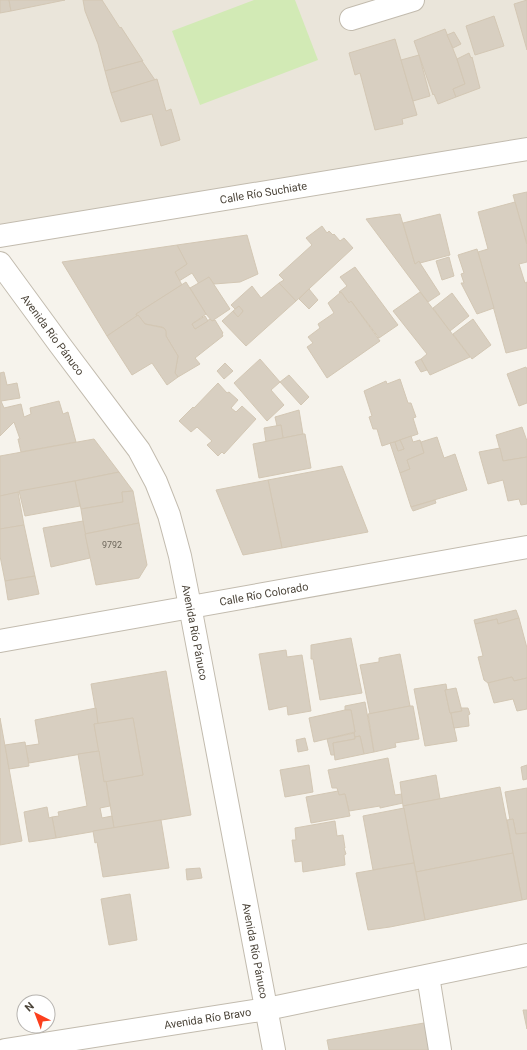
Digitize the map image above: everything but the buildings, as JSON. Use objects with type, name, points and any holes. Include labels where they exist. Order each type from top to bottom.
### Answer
[{"type":"street","points":[[351,19],[413,0]]},
{"type":"street","name":"Calle Río Suchiate","points":[[0,236],[527,149]]},
{"type":"street","name":"Avenida Río Pánuco","points":[[0,263],[139,450],[156,482],[169,515],[180,556],[190,606],[274,1050]]},
{"type":"street","name":"Calle Río Colorado","points":[[0,641],[527,547]]},
{"type":"street","name":"Avenida Río Bravo","points":[[5,1050],[267,1009],[527,955]]},
{"type":"street","points":[[428,976],[440,1050]]},
{"type":"shaded area","points":[[0,0],[527,0],[527,137],[0,233]]},
{"type":"green space","points":[[254,0],[295,0],[318,60],[200,105],[172,31]]}]
